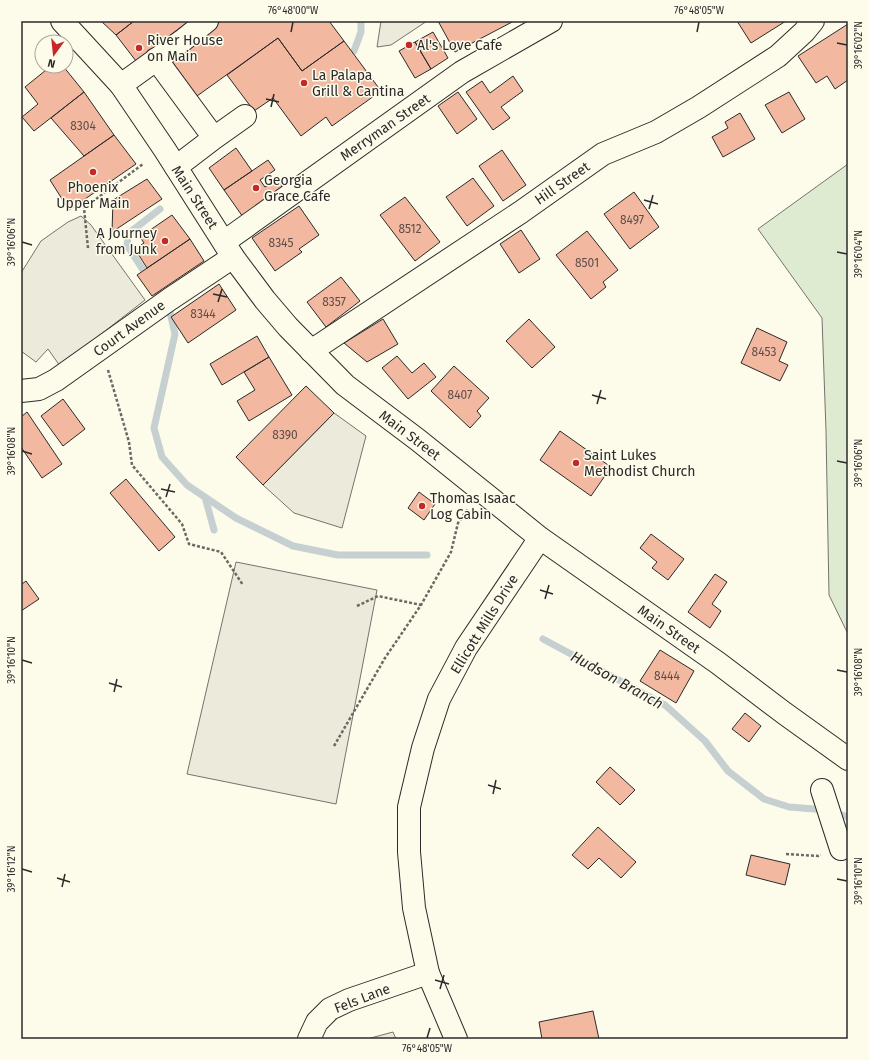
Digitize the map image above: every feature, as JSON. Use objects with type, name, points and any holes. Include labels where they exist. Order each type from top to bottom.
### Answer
[{"type":"main road","name":"Main Street","points":[[62,21],[121,85],[176,167],[228,250],[265,300],[311,351],[345,385],[418,440],[540,538],[718,663],[848,759]]},
{"type":"main road","points":[[121,85],[207,21]]},
{"type":"main road","name":"Merryman Street","points":[[228,250],[462,72],[551,21]]},
{"type":"main road","name":"Hill Street","points":[[311,351],[521,212],[603,154],[656,132],[699,107],[771,60],[804,32],[813,21]]},
{"type":"main road","points":[[156,59],[214,138]]},
{"type":"main road","points":[[176,167],[245,116]]},
{"type":"main road","name":"Court Avenue","points":[[21,391],[39,389],[56,380],[170,299],[228,250]]},
{"type":"main road","name":"Ellicott Mills Drive","points":[[456,1039],[428,973],[414,908],[408,852],[409,807],[423,748],[439,699],[466,648],[540,538]]},
{"type":"main road","points":[[822,790],[840,848]]},
{"type":"main road","name":"Fels Lane","points":[[309,1039],[317,1022],[330,1009],[349,1000],[428,973]]},
{"type":"path","points":[[88,248],[84,208],[143,164]]},
{"type":"path","points":[[102,348],[129,442],[132,465],[182,524],[189,544],[221,552],[243,584]]},
{"type":"path","points":[[334,746],[385,658],[421,605],[451,552],[458,523],[470,506]]},
{"type":"path","points":[[356,606],[378,596],[421,605]]},
{"type":"path","points":[[786,854],[818,856],[840,848]]},
{"type":"green space","points":[[848,164],[848,634],[829,595],[822,318],[758,229]]},
{"type":"shaded area","points":[[381,21],[427,21],[391,45],[377,47]]},
{"type":"shaded area","points":[[81,216],[91,225],[145,300],[60,366],[48,349],[36,362],[21,351],[21,273],[41,241],[68,222]]},
{"type":"shaded area","points":[[334,413],[366,436],[342,528],[294,513],[263,485]]},
{"type":"shaded area","points":[[236,562],[377,590],[336,804],[187,774]]},
{"type":"shaded area","points":[[393,1032],[396,1039],[367,1039]]},
{"type":"building","points":[[101,21],[134,21],[116,35]]},
{"type":"building","name":"River House on Main","points":[[134,21],[189,21],[136,61],[116,35]]},
{"type":"building","points":[[221,21],[329,21],[344,41],[302,71],[278,38],[197,96],[170,59]]},
{"type":"building","points":[[438,21],[514,21],[455,52]]},
{"type":"building","points":[[737,21],[786,21],[751,43]]},
{"type":"building","points":[[848,24],[848,80],[835,89],[827,76],[816,83],[798,56]]},
{"type":"building","points":[[433,32],[448,58],[431,69],[415,42]]},
{"type":"building","name":"La Palapa Grill & Cantina","points":[[278,38],[302,71],[344,41],[381,91],[332,126],[326,117],[301,136],[273,98],[254,111],[227,75]]},
{"type":"building","points":[[415,42],[431,69],[415,78],[399,51]]},
{"type":"building","points":[[41,74],[69,74],[84,92],[34,131],[22,117],[38,104],[25,87]]},
{"type":"building","points":[[513,76],[523,91],[501,107],[510,118],[493,130],[466,92],[482,81],[490,93]]},
{"type":"building","points":[[84,92],[114,135],[84,156],[51,118]]},
{"type":"building","points":[[458,92],[477,119],[457,134],[438,106]]},
{"type":"building","points":[[789,92],[805,119],[782,133],[765,105]]},
{"type":"building","points":[[740,113],[755,139],[723,157],[712,137],[728,128],[725,122]]},
{"type":"building","name":"Phoenix Upper Main","points":[[114,135],[136,164],[69,210],[50,180]]},
{"type":"building","points":[[236,148],[252,171],[224,190],[209,168]]},
{"type":"building","points":[[502,150],[526,185],[503,201],[479,166]]},
{"type":"building","name":"Georgia Grace Cafe","points":[[268,160],[275,170],[260,180],[265,187],[277,179],[284,189],[243,217],[224,190]]},
{"type":"building","points":[[473,178],[494,206],[467,226],[446,197]]},
{"type":"building","points":[[147,179],[162,199],[112,232],[113,200]]},
{"type":"building","points":[[634,192],[659,227],[630,249],[604,214]]},
{"type":"building","points":[[405,197],[440,242],[415,261],[380,215]]},
{"type":"building","points":[[299,206],[319,235],[299,249],[302,252],[275,271],[252,238]]},
{"type":"building","name":"A Journey from Junk","points":[[172,215],[190,239],[147,268],[135,249],[144,243],[140,237]]},
{"type":"building","points":[[521,230],[540,259],[519,273],[500,244]]},
{"type":"building","points":[[587,231],[618,270],[603,282],[606,287],[591,299],[556,255]]},
{"type":"building","points":[[190,239],[204,261],[152,296],[137,275]]},
{"type":"building","points":[[341,277],[360,301],[326,327],[307,302]]},
{"type":"building","points":[[219,284],[236,310],[188,343],[171,317]]},
{"type":"building","points":[[383,319],[398,344],[367,362],[344,343]]},
{"type":"building","points":[[529,319],[555,347],[532,368],[506,341]]},
{"type":"building","points":[[757,328],[787,342],[779,361],[788,365],[780,381],[741,363]]},
{"type":"building","points":[[257,336],[269,357],[222,385],[210,364]]},
{"type":"building","points":[[397,356],[412,373],[424,363],[436,377],[408,399],[382,368]]},
{"type":"building","points":[[269,357],[292,395],[249,421],[237,401],[255,390],[244,372]]},
{"type":"building","points":[[454,366],[489,398],[477,411],[481,416],[470,428],[431,391]]},
{"type":"building","points":[[306,386],[334,413],[263,485],[236,457]]},
{"type":"building","points":[[63,399],[85,429],[63,446],[41,416]]},
{"type":"building","points":[[27,412],[62,464],[42,478],[21,447],[21,417]]},
{"type":"building","name":"Saint Lukes Methodist Church","points":[[560,431],[611,467],[591,496],[540,460]]},
{"type":"building","points":[[126,479],[175,537],[159,551],[110,493]]},
{"type":"building","name":"Thomas Isaac Log Cabin","points":[[419,492],[435,504],[424,520],[408,508]]},
{"type":"building","points":[[651,534],[684,559],[668,580],[652,568],[657,562],[640,548]]},
{"type":"building","points":[[715,574],[727,582],[712,604],[721,611],[710,628],[688,612]]},
{"type":"building","points":[[26,581],[39,599],[21,611],[21,583],[22,584]]},
{"type":"building","points":[[660,650],[694,671],[676,703],[640,681]]},
{"type":"building","points":[[745,713],[761,726],[749,742],[732,729]]},
{"type":"building","points":[[610,767],[635,790],[620,805],[596,782]]},
{"type":"building","points":[[598,827],[636,862],[621,878],[599,858],[588,869],[572,855]]},
{"type":"building","points":[[751,855],[790,864],[785,885],[746,875]]},
{"type":"building","points":[[593,1011],[599,1039],[542,1039],[539,1022]]},
{"type":"waterway","name":"Hudson Branch","points":[[354,51],[361,32],[361,21]]},
{"type":"waterway","name":"Hudson Branch","points":[[160,209],[129,233],[127,245],[170,312],[175,334],[154,428],[162,457],[187,485],[236,518],[293,546],[338,555],[427,555]]},
{"type":"waterway","points":[[205,497],[214,530]]},
{"type":"waterway","name":"Hudson Branch","points":[[543,639],[665,705],[705,741],[728,771],[764,799],[789,807],[827,810],[848,817]]},
{"type":"place","name":"Al's Love Cafe","points":[[409,45]]},
{"type":"place","name":"River House on Main","points":[[139,48]]},
{"type":"place","name":"La Palapa Grill & Cantina","points":[[304,83]]},
{"type":"place","name":"Phoenix Upper Main","points":[[93,172]]},
{"type":"place","name":"Georgia Grace Cafe","points":[[256,188]]},
{"type":"place","name":"A Journey from Junk","points":[[165,241]]},
{"type":"place","name":"Saint Lukes Methodist Church","points":[[576,463]]},
{"type":"place","name":"Thomas Isaac Log Cabin","points":[[422,506]]}]
